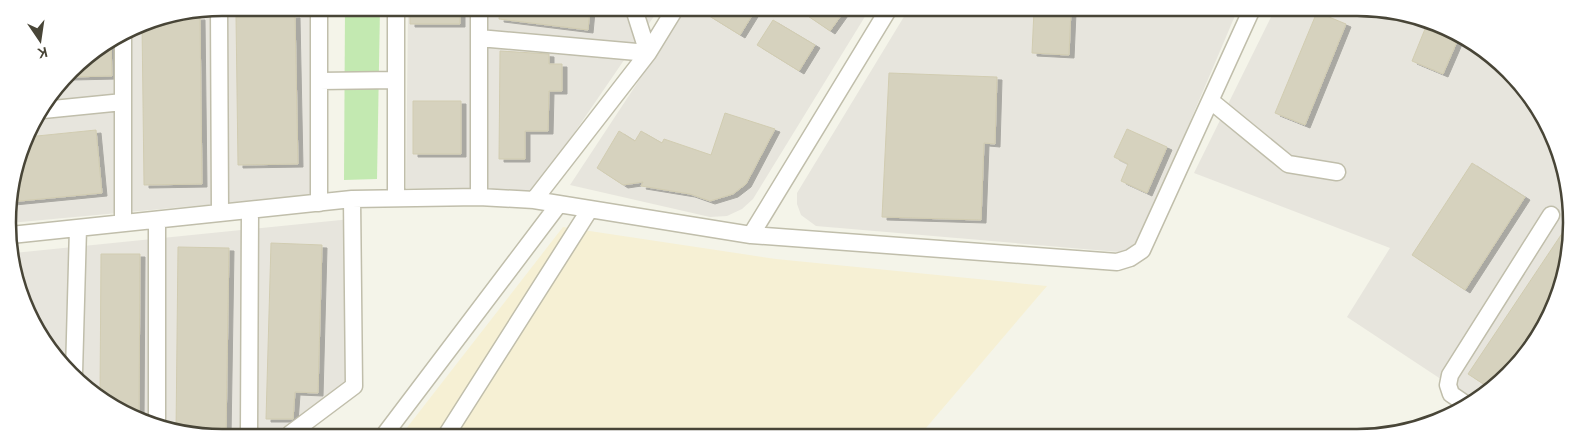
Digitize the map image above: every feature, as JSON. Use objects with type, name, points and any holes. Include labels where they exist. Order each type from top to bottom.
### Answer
[{"type":"street","points":[[218,16],[220,213]]},
{"type":"street","points":[[319,16],[319,203]]},
{"type":"street","points":[[396,16],[396,198]]},
{"type":"street","points":[[479,16],[480,197]]},
{"type":"street","points":[[636,16],[648,53]]},
{"type":"street","points":[[534,200],[648,53],[671,16]]},
{"type":"street","points":[[751,235],[884,16]]},
{"type":"street","points":[[17,234],[352,199],[480,197],[534,200],[751,235],[1111,262],[1124,260],[1142,250],[1212,101],[1248,16]]},
{"type":"street","points":[[479,38],[648,53]]},
{"type":"street","points":[[123,42],[123,223]]},
{"type":"street","points":[[319,81],[396,80]]},
{"type":"street","points":[[1212,101],[1288,164],[1336,172]]},
{"type":"street","points":[[50,109],[123,102]]},
{"type":"street","points":[[297,429],[354,386],[352,199]]},
{"type":"street","points":[[389,429],[560,204]]},
{"type":"street","points":[[450,429],[590,209]]},
{"type":"street","points":[[249,429],[250,210]]},
{"type":"street","points":[[1461,401],[1451,394],[1448,385],[1450,375],[1552,215]]},
{"type":"street","points":[[157,220],[157,418]]},
{"type":"street","points":[[74,365],[78,228]]},
{"type":"shaded area","points":[[222,16],[316,16],[313,195],[16,222],[20,182],[27,156],[44,119],[67,87],[87,67],[119,44],[156,27],[196,18]]},
{"type":"shaded area","points":[[408,16],[654,16],[533,193],[406,188]]},
{"type":"shaded area","points":[[681,16],[865,16],[753,199],[742,209],[727,216],[710,217],[570,185]]},
{"type":"shaded area","points":[[904,16],[1235,16],[1141,237],[1130,248],[1119,252],[816,226],[801,215],[797,204],[797,193]]},
{"type":"shaded area","points":[[1272,16],[1356,16],[1410,23],[1460,44],[1482,59],[1512,87],[1535,119],[1552,156],[1561,196],[1563,222],[1556,276],[1535,326],[1520,348],[1492,378],[1467,396],[1347,317],[1390,248],[1194,173]]},
{"type":"shaded area","points":[[361,218],[350,399],[303,429],[222,429],[196,427],[169,422],[144,413],[119,401],[97,386],[59,348],[44,326],[32,301],[23,276],[19,253]]},
{"type":"shaded area","points":[[563,227],[776,259],[1047,286],[925,429],[406,429]]},
{"type":"green space","points":[[345,16],[380,16],[377,179],[344,180]]},
{"type":"building","points":[[295,16],[298,164],[238,165],[236,17]]},
{"type":"building","points":[[410,16],[460,16],[460,24],[410,24]]},
{"type":"building","points":[[499,16],[589,16],[588,30],[499,19]]},
{"type":"building","points":[[709,16],[752,16],[740,35]]},
{"type":"building","points":[[808,16],[841,16],[830,31]]},
{"type":"building","points":[[1034,16],[1071,16],[1069,55],[1032,53]]},
{"type":"building","points":[[1315,16],[1327,16],[1346,24],[1305,125],[1275,113]]},
{"type":"building","points":[[200,18],[202,184],[144,185],[142,33],[169,23]]},
{"type":"building","points":[[773,20],[815,45],[799,71],[757,45]]},
{"type":"building","points":[[1425,28],[1457,42],[1443,74],[1412,61]]},
{"type":"building","points":[[111,49],[112,76],[77,77]]},
{"type":"building","points":[[500,51],[549,54],[549,64],[562,64],[562,91],[549,91],[548,131],[525,131],[525,159],[499,159]]},
{"type":"building","points":[[889,73],[997,77],[995,144],[984,143],[981,220],[882,217]]},
{"type":"building","points":[[413,101],[461,101],[461,154],[413,154]]},
{"type":"building","points":[[725,113],[775,129],[746,184],[733,194],[710,201],[690,194],[641,186],[643,182],[623,185],[597,168],[619,131],[635,141],[641,131],[662,143],[664,139],[711,155]]},
{"type":"building","points":[[1127,129],[1167,147],[1147,193],[1121,181],[1128,164],[1114,157]]},
{"type":"building","points":[[96,130],[102,193],[18,201],[23,169],[36,136]]},
{"type":"building","points":[[1472,163],[1525,197],[1465,290],[1412,255]]},
{"type":"building","points":[[1562,233],[1559,263],[1552,289],[1528,337],[1512,358],[1484,384],[1468,374]]},
{"type":"building","points":[[271,243],[322,245],[318,393],[295,392],[293,419],[266,419]]},
{"type":"building","points":[[178,247],[229,248],[226,429],[176,424]]},
{"type":"building","points":[[101,254],[140,254],[139,411],[119,401],[100,388]]}]
